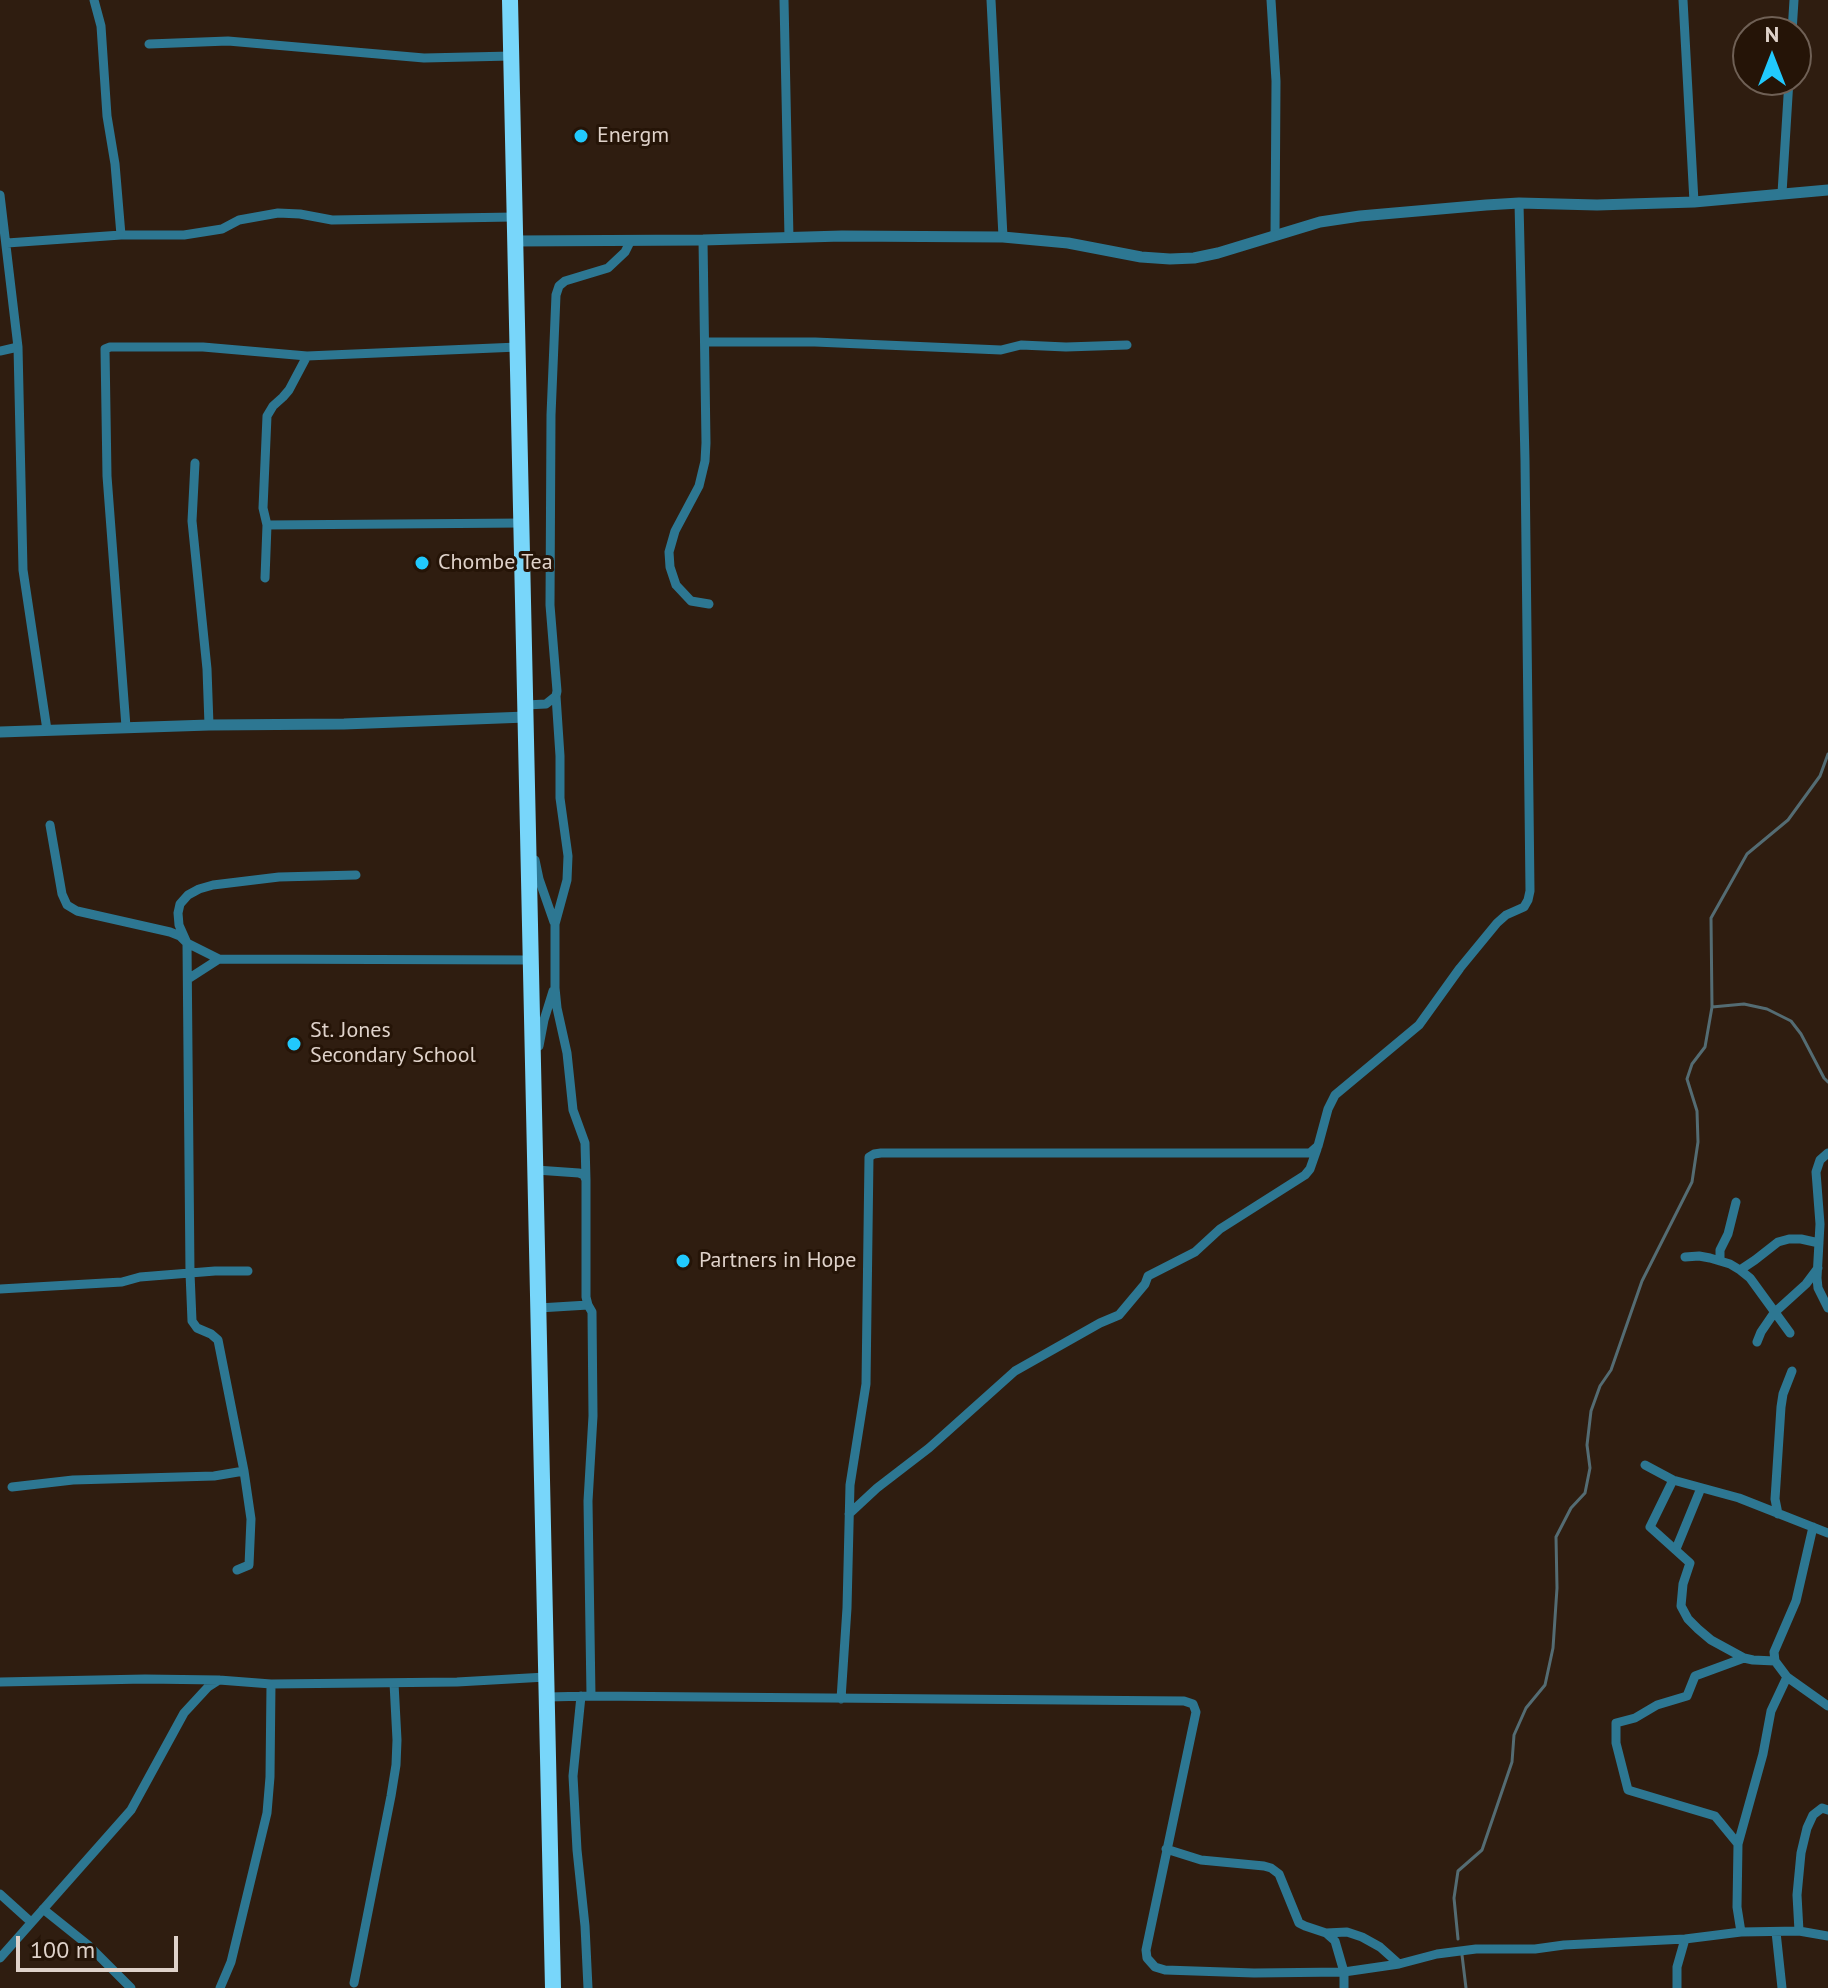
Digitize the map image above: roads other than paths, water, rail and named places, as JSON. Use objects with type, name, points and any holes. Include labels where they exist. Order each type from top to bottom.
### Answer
[{"type":"highway","points":[[510,0],[553,1988]]},
{"type":"street","points":[[94,0],[101,26],[107,116],[121,235]]},
{"type":"street","points":[[784,0],[789,238]]},
{"type":"street","points":[[991,0],[1003,237]]},
{"type":"street","points":[[1271,0],[1276,81],[1275,236]]},
{"type":"street","points":[[1683,0],[1694,202]]},
{"type":"street","points":[[149,44],[228,41],[424,58],[512,56]]},
{"type":"street","points":[[1782,193],[1788,96]]},
{"type":"street","points":[[514,241],[1003,237],[1068,243],[1141,257],[1170,259],[1218,253],[1320,222],[1360,216],[1519,203],[1597,205],[1694,202],[1828,190]]},
{"type":"street","points":[[0,195],[18,347],[23,570],[47,730]]},
{"type":"street","points":[[849,1514],[1015,1371],[1119,1315],[1148,1276],[1195,1252],[1220,1229],[1305,1175],[1310,1169],[1335,1095],[1426,1018],[1460,968],[1497,923],[1524,907],[1528,900],[1525,477],[1519,203]]},
{"type":"street","points":[[7,243],[121,235],[184,235],[222,229],[239,220],[278,213],[332,220],[514,217]]},
{"type":"street","points":[[588,1988],[573,1776],[586,1696],[588,1501],[593,1416],[592,1312],[586,1297],[585,1143],[573,1110],[555,988],[555,924],[567,880],[568,856],[560,798],[557,683],[551,625],[551,415],[556,295],[559,286],[565,281],[608,268],[625,252],[631,240]]},
{"type":"street","points":[[703,240],[706,443],[703,475],[675,531],[669,552],[676,585],[691,601],[709,604]]},
{"type":"street","points":[[705,342],[815,342],[1001,350],[1021,345],[1127,345]]},
{"type":"street","points":[[0,351],[18,347]]},
{"type":"street","points":[[126,727],[107,476],[105,349],[203,347],[307,356],[518,347]]},
{"type":"street","points":[[265,578],[267,525],[263,508],[267,416],[289,390],[307,356]]},
{"type":"street","points":[[195,463],[192,521],[207,669],[209,725]]},
{"type":"street","points":[[267,525],[522,523]]},
{"type":"street","points":[[0,732],[344,724],[526,711],[546,704],[556,696]]},
{"type":"street","points":[[50,825],[62,894],[67,905],[77,911],[170,932],[219,959],[532,960]]},
{"type":"street","points":[[529,834],[539,879],[555,924]]},
{"type":"street","points":[[237,1570],[249,1565],[251,1519],[244,1471],[218,1340],[197,1328],[192,1321],[187,943],[179,925],[178,913],[180,904],[188,895],[213,885],[279,877],[356,875]]},
{"type":"street","points":[[188,979],[219,959]]},
{"type":"street","points":[[534,1070],[544,1020],[555,988]]},
{"type":"street","points":[[841,1699],[850,1485],[866,1384],[869,1157],[881,1153],[1310,1153],[1318,1146]]},
{"type":"street","points":[[1828,1153],[1820,1160],[1816,1172],[1818,1288],[1828,1308]]},
{"type":"street","points":[[536,1170],[579,1173],[586,1180]]},
{"type":"street","points":[[1720,1261],[1720,1250],[1728,1234],[1736,1202]]},
{"type":"street","points":[[1740,1270],[1778,1242],[1789,1239],[1819,1243]]},
{"type":"street","points":[[1685,1257],[1699,1256],[1740,1270],[1750,1278],[1790,1333]]},
{"type":"street","points":[[1757,1342],[1774,1313],[1806,1284],[1818,1268]]},
{"type":"street","points":[[0,1289],[248,1271]]},
{"type":"street","points":[[539,1308],[588,1305]]},
{"type":"street","points":[[1778,1514],[1775,1499],[1781,1407],[1792,1371]]},
{"type":"street","points":[[1645,1465],[1673,1480],[1739,1498],[1828,1533]]},
{"type":"street","points":[[12,1487],[73,1480],[214,1476],[244,1471]]},
{"type":"street","points":[[1673,1480],[1650,1527],[1690,1563],[1683,1584],[1681,1606],[1688,1619],[1711,1640],[1744,1658],[1775,1661]]},
{"type":"street","points":[[1676,1549],[1701,1488]]},
{"type":"street","points":[[1813,1527],[1800,1587],[1774,1652],[1775,1661],[1787,1677],[1828,1706]]},
{"type":"street","points":[[1738,1844],[1715,1816],[1628,1790],[1616,1743],[1616,1723],[1687,1696],[1695,1676],[1744,1658]]},
{"type":"street","points":[[0,1682],[145,1679],[271,1684],[394,1683],[546,1677]]},
{"type":"street","points":[[1741,1932],[1737,1907],[1738,1844],[1763,1754],[1771,1711],[1787,1677]]},
{"type":"street","points":[[1,1956],[131,1810],[184,1713],[208,1687],[219,1680]]},
{"type":"street","points":[[354,1983],[394,1781],[397,1740],[394,1683]]},
{"type":"street","points":[[220,1988],[234,1952],[267,1813],[271,1684]]},
{"type":"street","points":[[547,1697],[1184,1701],[1193,1704],[1196,1712],[1146,1950],[1147,1958],[1155,1967],[1165,1970],[1344,1972],[1476,1949],[1520,1950],[1685,1939],[1741,1932],[1799,1931],[1828,1936]]},
{"type":"street","points":[[1799,1931],[1797,1895],[1801,1853],[1813,1815],[1822,1808],[1828,1810]]},
{"type":"street","points":[[1166,1849],[1201,1860],[1271,1868],[1279,1874],[1299,1923],[1326,1933],[1347,1932],[1362,1937],[1380,1947],[1399,1964]]},
{"type":"street","points":[[0,1894],[31,1922]]},
{"type":"street","points":[[43,1909],[88,1945],[131,1988]]},
{"type":"street","points":[[1776,1932],[1782,1988]]},
{"type":"street","points":[[1326,1933],[1335,1941],[1344,1972],[1344,1988]]},
{"type":"street","points":[[1677,1988],[1679,1956],[1685,1939]]},
{"type":"waterway","points":[[1458,1939],[1454,1898],[1458,1871],[1482,1850],[1512,1762],[1514,1735],[1526,1708],[1545,1685],[1553,1648],[1556,1537],[1571,1508],[1585,1493],[1590,1468],[1587,1445],[1591,1411],[1600,1386],[1611,1370],[1642,1281],[1692,1182],[1698,1142],[1697,1111],[1687,1079],[1692,1064],[1705,1047],[1712,1007],[1711,918],[1747,854],[1788,820],[1820,776],[1828,754]]},
{"type":"waterway","points":[[1712,1007],[1744,1004],[1767,1009],[1791,1021],[1828,1082]]},
{"type":"waterway","points":[[1462,1955],[1466,1988]]},
{"type":"place","name":"Energm","points":[[581,136]]},
{"type":"place","name":"Chombe Tea","points":[[422,563]]},
{"type":"place","name":"St. Jones Secondary School","points":[[294,1044]]},
{"type":"place","name":"Partners in Hope","points":[[683,1261]]}]
